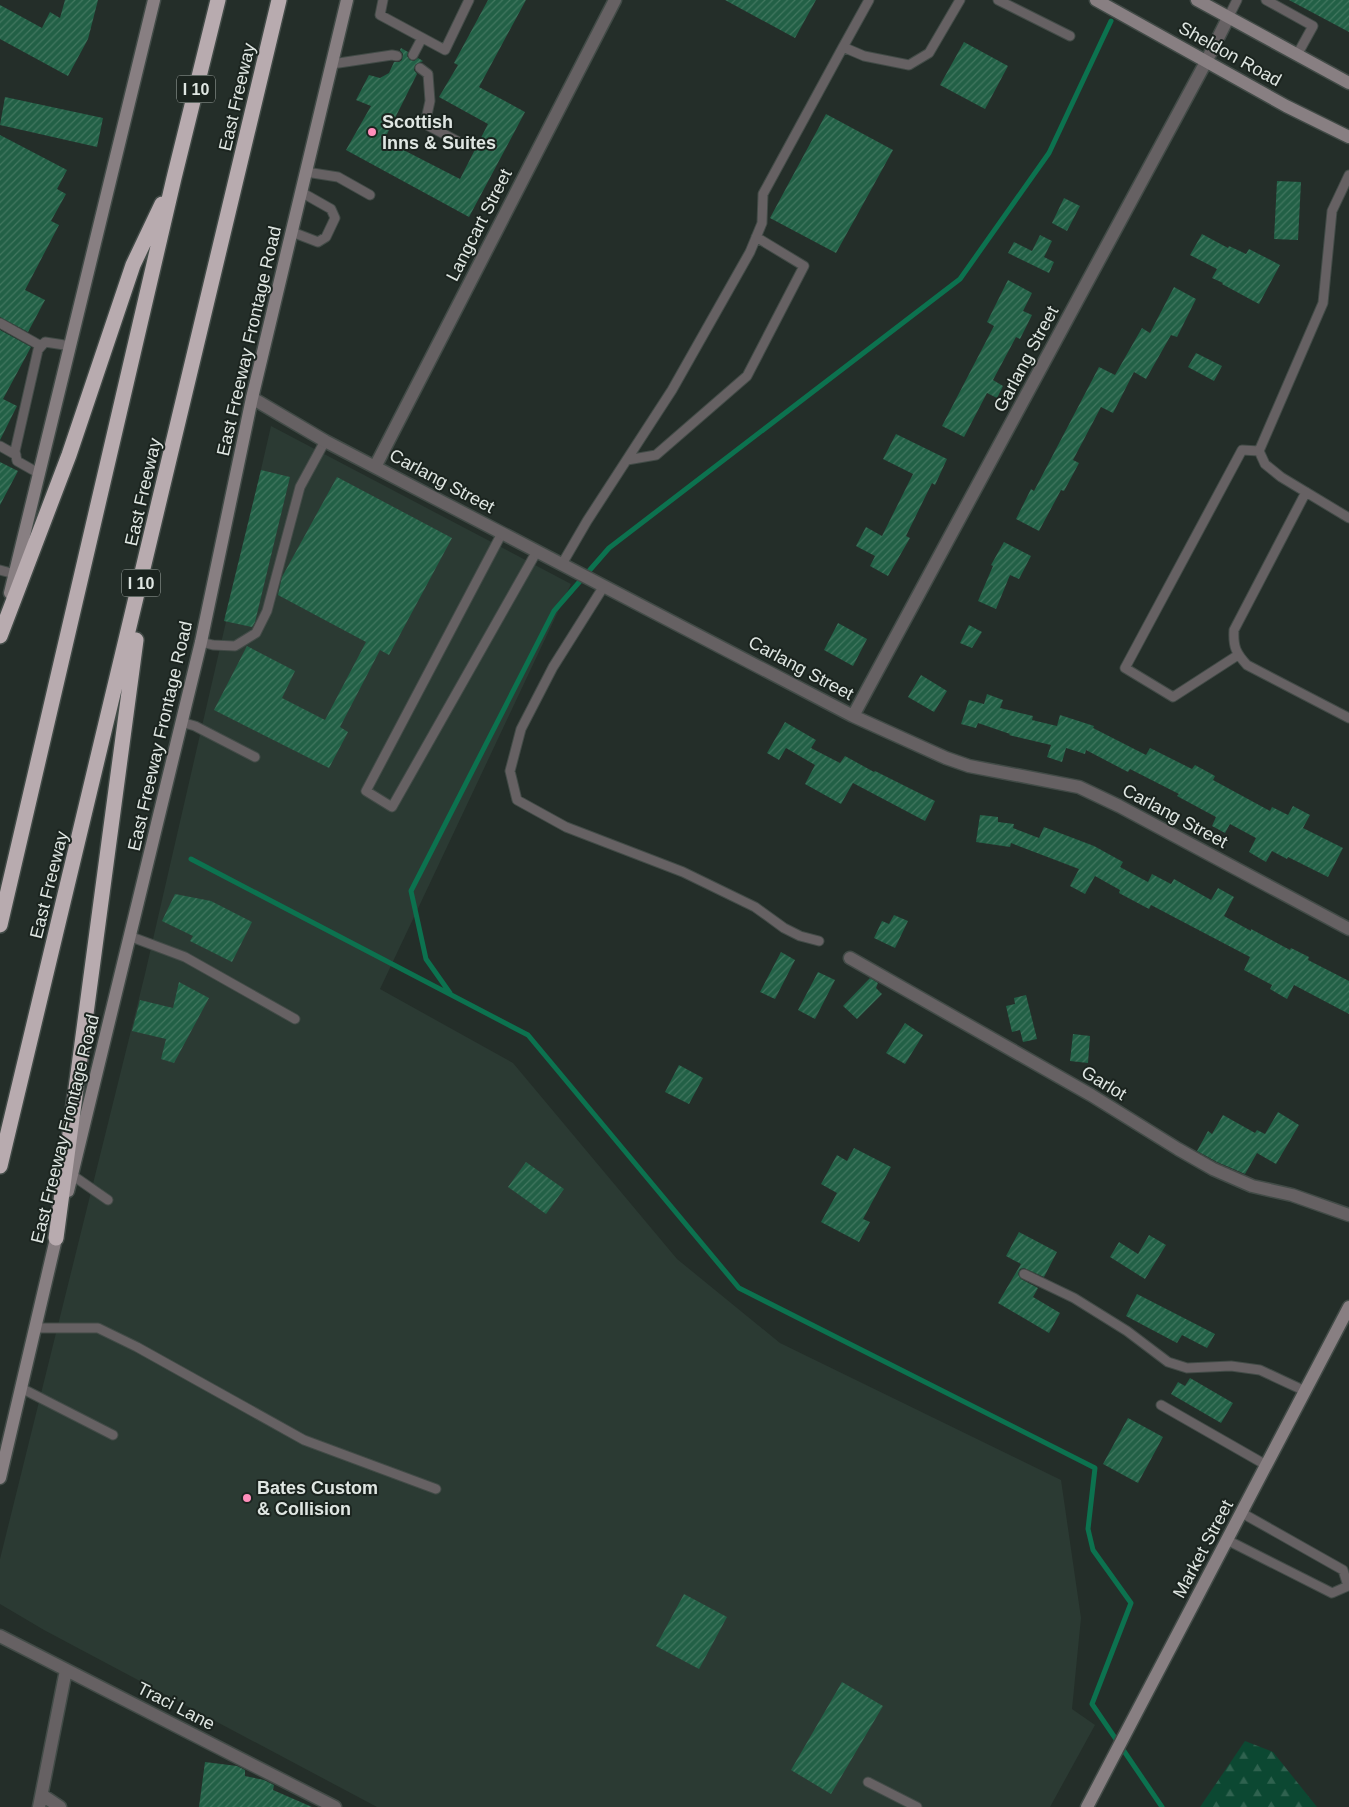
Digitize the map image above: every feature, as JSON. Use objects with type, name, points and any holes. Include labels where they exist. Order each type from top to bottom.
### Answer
[{"type":"highway","name":"I 10","points":[[0,924],[174,178],[218,0]]},
{"type":"highway","name":"East Freeway","points":[[0,1166],[279,0]]},
{"type":"highway","points":[[0,636],[69,455],[133,265],[174,178]]},
{"type":"highway","points":[[56,1238],[148,553]]},
{"type":"main road","points":[[0,636],[154,0]]},
{"type":"main road","name":"East Freeway Frontage Road","points":[[0,1478],[56,1238],[201,642],[252,398],[347,0]]},
{"type":"main road","name":"Sheldon Road","points":[[1096,0],[1207,60],[1286,106],[1349,137]]},
{"type":"main road","name":"Sheldon Road","points":[[1197,0],[1349,83]]},
{"type":"main road","name":"Market Street","points":[[1087,1807],[1349,1307]]},
{"type":"street","name":"Langcart Street","points":[[375,466],[615,0]]},
{"type":"street","name":"Garlang Street","points":[[854,716],[1228,18]]},
{"type":"street","name":"Carlang Street","points":[[252,398],[324,441],[854,716],[946,758],[969,766],[1079,787],[1119,806],[1349,929]]},
{"type":"street","name":"Garlot","points":[[850,958],[1091,1095],[1178,1150],[1213,1169],[1252,1186],[1292,1195],[1349,1216]]},
{"type":"street","name":"Traci Lane","points":[[0,1636],[336,1807]]},
{"type":"street","points":[[60,1807],[41,1801],[66,1670]]},
{"type":"lane","points":[[383,0],[380,15],[444,50],[469,0]]},
{"type":"lane","points":[[562,564],[587,521],[672,390],[750,252],[762,224],[763,194],[869,0]]},
{"type":"lane","points":[[843,47],[864,56],[909,66],[929,53],[960,0]]},
{"type":"lane","points":[[998,0],[1070,36]]},
{"type":"lane","points":[[1228,18],[1237,0]]},
{"type":"lane","points":[[1266,0],[1313,26],[1296,55]]},
{"type":"lane","points":[[413,55],[422,38]]},
{"type":"lane","points":[[332,64],[382,56],[396,56]]},
{"type":"lane","points":[[420,68],[428,74],[430,101],[425,124],[459,142]]},
{"type":"lane","points":[[306,172],[338,177],[370,195]]},
{"type":"lane","points":[[1349,175],[1332,211],[1323,303],[1259,451],[1265,464],[1281,477],[1349,518]]},
{"type":"lane","points":[[292,232],[318,242],[326,237],[335,218],[331,209],[301,192]]},
{"type":"lane","points":[[627,460],[656,455],[747,376],[804,266],[756,238]]},
{"type":"lane","points":[[0,323],[41,346]]},
{"type":"lane","points":[[40,474],[18,461],[15,451],[38,350],[45,342],[71,346]]},
{"type":"lane","points":[[201,642],[213,646],[235,646],[256,633],[267,611],[300,487],[317,458],[324,441]]},
{"type":"lane","points":[[0,446],[16,455]]},
{"type":"lane","points":[[1238,655],[1173,697],[1125,668],[1242,450],[1259,451]]},
{"type":"lane","points":[[1306,492],[1234,630],[1234,642],[1238,655],[1248,665],[1349,718]]},
{"type":"lane","points":[[502,533],[366,791],[392,807],[537,551]]},
{"type":"lane","points":[[0,570],[15,574]]},
{"type":"lane","points":[[604,586],[553,667],[521,730],[510,771],[517,800],[566,827],[683,872],[755,907],[784,928],[800,936],[819,941]]},
{"type":"lane","points":[[181,722],[195,726],[256,757]]},
{"type":"lane","points":[[129,936],[185,956],[295,1020]]},
{"type":"lane","points":[[72,1175],[108,1200]]},
{"type":"lane","points":[[1024,1274],[1074,1298],[1127,1331],[1168,1362],[1188,1368],[1231,1366],[1260,1370],[1305,1391]]},
{"type":"lane","points":[[35,1328],[98,1328],[137,1347],[304,1440],[436,1489]]},
{"type":"lane","points":[[21,1388],[113,1435]]},
{"type":"lane","points":[[1161,1405],[1266,1465]]},
{"type":"lane","points":[[1227,1540],[1332,1593],[1348,1586],[1343,1570],[1242,1512]]},
{"type":"lane","points":[[868,1782],[917,1807]]},
{"type":"shaded area","points":[[271,426],[571,584],[380,989],[513,1063],[677,1259],[780,1343],[1061,1480],[1081,1618],[1072,1709],[1095,1725],[1050,1807],[377,1807],[44,1630],[0,1604],[0,1559],[145,974]]},
{"type":"green space","points":[[1245,1741],[1273,1752],[1317,1807],[1200,1807]]},
{"type":"building","points":[[65,0],[98,0],[88,39],[68,76],[0,39],[0,5],[42,28],[50,12],[60,18]]},
{"type":"building","name":"Scottish Inns & Suites","points":[[488,0],[526,0],[479,87],[525,112],[469,217],[346,150],[371,106],[356,100],[369,75],[380,78],[389,73],[394,62],[402,60],[401,48],[408,52],[407,56],[410,60],[414,61],[418,58],[423,61],[415,65],[414,70],[417,74],[384,140],[460,179],[488,124],[439,97],[458,65],[454,63]]},
{"type":"building","points":[[725,0],[816,0],[795,38]]},
{"type":"building","points":[[1289,0],[1349,0],[1349,32]]},
{"type":"building","points":[[964,42],[1008,66],[985,109],[940,85]]},
{"type":"building","points":[[5,97],[103,118],[97,147],[0,125]]},
{"type":"building","points":[[826,114],[893,150],[836,253],[770,218]]},
{"type":"building","points":[[0,135],[67,170],[57,189],[66,194],[51,221],[59,225],[25,290],[45,300],[28,332],[0,317]]},
{"type":"building","points":[[1277,181],[1301,182],[1298,240],[1274,239]]},
{"type":"building","points":[[1064,198],[1080,206],[1067,231],[1052,223]]},
{"type":"building","points":[[1202,234],[1228,248],[1229,246],[1246,254],[1249,249],[1280,265],[1259,304],[1212,278],[1217,269],[1190,255]]},
{"type":"building","points":[[1040,235],[1052,241],[1044,257],[1054,262],[1049,273],[1008,253],[1014,242],[1032,251]]},
{"type":"building","points":[[1008,280],[1032,293],[1023,311],[1032,315],[1020,339],[1016,337],[993,380],[1003,386],[997,398],[987,393],[964,437],[942,426],[994,326],[987,322]]},
{"type":"building","points":[[1174,287],[1196,299],[1177,337],[1171,335],[1146,379],[1134,372],[1113,413],[1101,407],[1073,460],[1079,463],[1064,491],[1061,490],[1039,531],[1016,519],[1031,489],[1034,491],[1099,367],[1115,375],[1142,328],[1150,333]]},
{"type":"building","points":[[0,330],[31,347],[3,399],[17,406],[0,440]]},
{"type":"building","points":[[1196,353],[1222,366],[1214,381],[1188,367]]},
{"type":"building","points":[[896,434],[947,459],[935,485],[932,483],[906,536],[910,538],[888,576],[870,566],[875,556],[856,546],[866,527],[882,536],[913,474],[883,459]]},
{"type":"building","points":[[0,462],[18,471],[0,505]]},
{"type":"building","points":[[261,470],[290,477],[255,622],[252,627],[224,621]]},
{"type":"building","points":[[337,477],[452,538],[389,655],[380,650],[340,727],[348,732],[329,768],[214,710],[247,646],[295,671],[282,698],[325,720],[366,642],[278,595],[282,577]]},
{"type":"building","points":[[1004,542],[1031,556],[1019,579],[1010,575],[996,609],[978,601],[993,566],[991,565]]},
{"type":"building","points":[[838,623],[867,639],[853,666],[824,650]]},
{"type":"building","points":[[969,625],[982,632],[972,648],[960,643]]},
{"type":"building","points":[[921,675],[947,691],[934,712],[908,697]]},
{"type":"building","points":[[987,694],[1003,700],[1000,708],[1033,716],[1032,720],[1057,726],[1060,715],[1094,726],[1093,728],[1146,755],[1150,748],[1192,769],[1195,765],[1215,776],[1213,780],[1270,811],[1272,807],[1288,815],[1293,806],[1310,815],[1303,828],[1343,848],[1328,877],[1272,851],[1266,862],[1249,852],[1256,838],[1230,824],[1225,833],[1212,826],[1216,817],[1177,796],[1179,794],[1130,769],[1128,772],[1086,750],[1085,754],[1066,748],[1062,762],[1047,757],[1051,745],[1009,735],[978,723],[976,728],[961,724],[969,700],[984,704]]},
{"type":"building","points":[[785,722],[816,740],[811,748],[840,763],[845,756],[935,801],[925,821],[853,783],[841,804],[805,784],[815,765],[786,748],[779,760],[767,753]]},
{"type":"building","points":[[980,815],[998,817],[998,822],[1014,824],[1013,828],[1039,838],[1044,827],[1094,846],[1123,862],[1120,867],[1148,882],[1152,874],[1171,884],[1174,879],[1211,900],[1218,888],[1234,897],[1224,916],[1290,950],[1291,948],[1309,957],[1308,960],[1349,981],[1349,1014],[1294,985],[1287,999],[1270,989],[1272,985],[1244,970],[1250,957],[1151,905],[1149,909],[1119,893],[1120,890],[1095,876],[1085,894],[1070,886],[1079,869],[1011,843],[1010,847],[976,842]]},
{"type":"building","points":[[175,894],[211,901],[252,922],[232,962],[190,941],[193,936],[162,921]]},
{"type":"building","points":[[894,915],[908,921],[895,948],[874,938],[882,921],[889,924]]},
{"type":"building","points":[[781,952],[795,960],[775,999],[760,992]]},
{"type":"building","points":[[818,972],[835,980],[815,1019],[798,1010]]},
{"type":"building","points":[[870,978],[878,983],[876,988],[882,994],[857,1019],[843,1006]]},
{"type":"building","points":[[179,982],[209,998],[174,1063],[161,1059],[166,1039],[132,1031],[140,1000],[173,1008]]},
{"type":"building","points":[[1026,995],[1037,1039],[1023,1042],[1020,1030],[1012,1032],[1006,1006],[1015,1004],[1014,998]]},
{"type":"building","points":[[905,1023],[923,1035],[905,1064],[886,1053]]},
{"type":"building","points":[[1073,1034],[1090,1036],[1088,1063],[1070,1061]]},
{"type":"building","points":[[679,1065],[703,1078],[689,1104],[665,1092]]},
{"type":"building","points":[[1278,1112],[1299,1125],[1276,1164],[1257,1153],[1245,1174],[1197,1151],[1208,1131],[1212,1134],[1223,1115],[1255,1133],[1257,1130],[1265,1134]]},
{"type":"building","points":[[854,1148],[891,1167],[863,1219],[870,1222],[859,1242],[821,1222],[837,1193],[821,1184],[837,1155],[847,1161]]},
{"type":"building","points":[[526,1162],[564,1189],[546,1214],[508,1187]]},
{"type":"building","points":[[1019,1232],[1057,1252],[1044,1277],[1024,1268],[1020,1269],[1018,1274],[1021,1279],[1038,1288],[1033,1297],[1060,1313],[1049,1333],[998,1303],[1021,1264],[1006,1256]]},
{"type":"building","points":[[1149,1235],[1166,1245],[1145,1279],[1110,1257],[1119,1242],[1138,1254]]},
{"type":"building","points":[[1137,1294],[1215,1334],[1207,1348],[1182,1335],[1177,1343],[1126,1316]]},
{"type":"building","points":[[1190,1378],[1233,1403],[1221,1423],[1171,1394],[1178,1382],[1185,1386]]},
{"type":"building","points":[[1128,1418],[1163,1437],[1138,1483],[1103,1464]]},
{"type":"building","points":[[684,1594],[727,1617],[699,1669],[656,1646]]},
{"type":"building","points":[[842,1682],[883,1706],[831,1794],[791,1770]]},
{"type":"building","points":[[205,1762],[237,1766],[245,1770],[245,1776],[264,1780],[274,1785],[273,1790],[312,1807],[199,1807]]},
{"type":"waterway","points":[[450,993],[426,959],[411,891],[554,611],[609,548],[960,279],[1049,153],[1111,21]]},
{"type":"waterway","points":[[191,859],[528,1035],[739,1288],[1095,1468],[1088,1529],[1093,1550],[1131,1603],[1092,1704],[1162,1807]]},
{"type":"place","name":"Scottish Inns & Suites","points":[[372,132]]},
{"type":"place","name":"Bates Custom & Collision","points":[[247,1498]]}]
